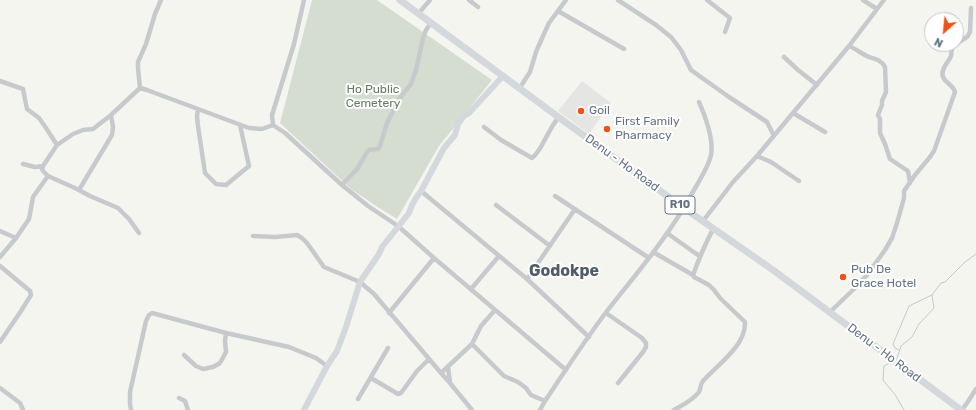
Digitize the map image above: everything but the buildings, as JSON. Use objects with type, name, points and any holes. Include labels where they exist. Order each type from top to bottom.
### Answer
[{"type":"main road","name":"Denu - Ho Road","points":[[400,0],[558,118],[773,270],[961,410]]},
{"type":"street","points":[[140,88],[138,62],[146,44],[161,0]]},
{"type":"street","points":[[273,126],[272,115],[294,44],[304,0]]},
{"type":"street","points":[[418,14],[430,0]]},
{"type":"street","points":[[469,0],[478,7]]},
{"type":"street","points":[[519,89],[530,72],[543,36],[566,0]]},
{"type":"street","points":[[618,0],[656,25],[671,37],[681,50],[691,70],[767,122],[774,136]]},
{"type":"street","points":[[707,0],[730,18],[725,32]]},
{"type":"street","points":[[863,0],[877,9]]},
{"type":"street","points":[[703,221],[733,182],[757,156],[849,46],[884,0]]},
{"type":"street","points":[[964,39],[970,32],[972,8]]},
{"type":"street","points":[[558,11],[624,49]]},
{"type":"street","points":[[342,185],[357,169],[367,152],[369,150],[378,149],[380,146],[387,123],[399,99],[411,84],[416,70],[423,38],[431,23]]},
{"type":"street","points":[[849,46],[884,64],[886,92],[878,115],[880,119],[880,133],[890,159],[908,171],[910,183]]},
{"type":"street","points":[[830,312],[867,275],[885,250],[892,238],[897,224],[904,198],[904,191],[934,151],[955,90],[943,77],[944,70],[951,52]]},
{"type":"street","points":[[784,57],[817,84]]},
{"type":"street","points":[[304,410],[327,366],[337,351],[360,282],[382,247],[409,212],[444,148],[455,136],[458,124],[503,76]]},
{"type":"street","points":[[0,81],[23,90],[27,109],[39,118],[57,145]]},
{"type":"street","points":[[140,88],[249,128],[262,129],[268,126],[273,126],[285,133],[342,185],[368,206],[398,226],[566,370]]},
{"type":"street","points":[[139,233],[129,219],[118,208],[48,176],[43,171],[43,166],[57,145],[73,134],[83,130],[93,129],[111,115],[140,88]]},
{"type":"street","points":[[540,410],[606,313],[667,233],[684,208],[703,172],[711,154],[711,143],[704,112],[699,102]]},
{"type":"street","points":[[198,109],[197,116],[204,172],[216,184],[226,185],[249,166],[240,125]]},
{"type":"street","points":[[793,113],[825,132]]},
{"type":"street","points":[[79,190],[112,135],[113,127],[111,115]]},
{"type":"street","points":[[484,127],[501,140],[532,158],[542,145],[550,129],[558,118]]},
{"type":"street","points":[[757,156],[771,162],[798,180]]},
{"type":"street","points":[[23,164],[35,167],[43,166]]},
{"type":"street","points":[[0,257],[16,238],[29,218],[33,197],[48,176]]},
{"type":"street","points":[[421,191],[526,279],[589,337]]},
{"type":"street","points":[[555,196],[649,258]]},
{"type":"street","points":[[496,205],[550,246]]},
{"type":"street","points":[[526,279],[575,209]]},
{"type":"street","points":[[693,275],[708,237],[714,228]]},
{"type":"street","points":[[0,231],[16,238]]},
{"type":"street","points":[[667,233],[694,254],[700,256]]},
{"type":"street","points":[[253,236],[275,237],[297,235],[307,243],[324,267],[360,282],[374,294],[472,410]]},
{"type":"street","points":[[653,252],[709,285],[745,322],[745,328],[738,346],[701,382],[700,391],[688,402],[674,410]]},
{"type":"street","points":[[471,289],[499,256]]},
{"type":"street","points":[[390,313],[434,258]]},
{"type":"street","points":[[0,266],[30,291],[31,295],[0,342]]},
{"type":"street","points":[[440,373],[472,344],[481,326],[495,310]]},
{"type":"street","points":[[606,313],[642,338],[646,343],[646,347],[643,352],[618,383]]},
{"type":"street","points":[[131,410],[130,392],[146,321],[149,315],[152,314],[289,347],[316,358],[327,366]]},
{"type":"street","points":[[184,355],[196,366],[203,369],[213,367],[220,363],[226,352],[226,333]]},
{"type":"street","points":[[472,344],[504,376],[518,382],[531,394],[545,401]]},
{"type":"street","points":[[358,399],[388,348]]},
{"type":"street","points":[[371,378],[398,394],[408,386],[417,372],[429,359]]},
{"type":"street","points":[[448,366],[450,383]]},
{"type":"street","points":[[0,388],[20,403],[24,410]]},
{"type":"street","points":[[961,410],[970,400],[976,389]]},
{"type":"street","points":[[180,398],[185,401],[188,410]]},
{"type":"shaded area","points":[[582,81],[611,103],[589,134],[558,111]]},
{"type":"green space","name":"Ho Public Cemetery","points":[[312,0],[377,0],[492,80],[439,146],[397,219],[351,189],[280,123]]},
{"type":"waterway","points":[[897,358],[901,346],[912,337],[919,324],[934,308],[932,295],[941,283],[945,282],[965,262],[976,254]]},
{"type":"waterway","points":[[899,350],[895,348],[893,344],[909,306],[932,295]]},
{"type":"waterway","points":[[891,362],[884,366],[883,380],[896,396],[904,410]]},
{"type":"place","name":"Goil","points":[[581,111]]},
{"type":"place","name":"First Family Pharmacy","points":[[607,129]]},
{"type":"place","name":"Pub De Grace Hotel","points":[[843,277]]},
{"type":"district","name":"Godokpe","points":[[564,271]]}]
